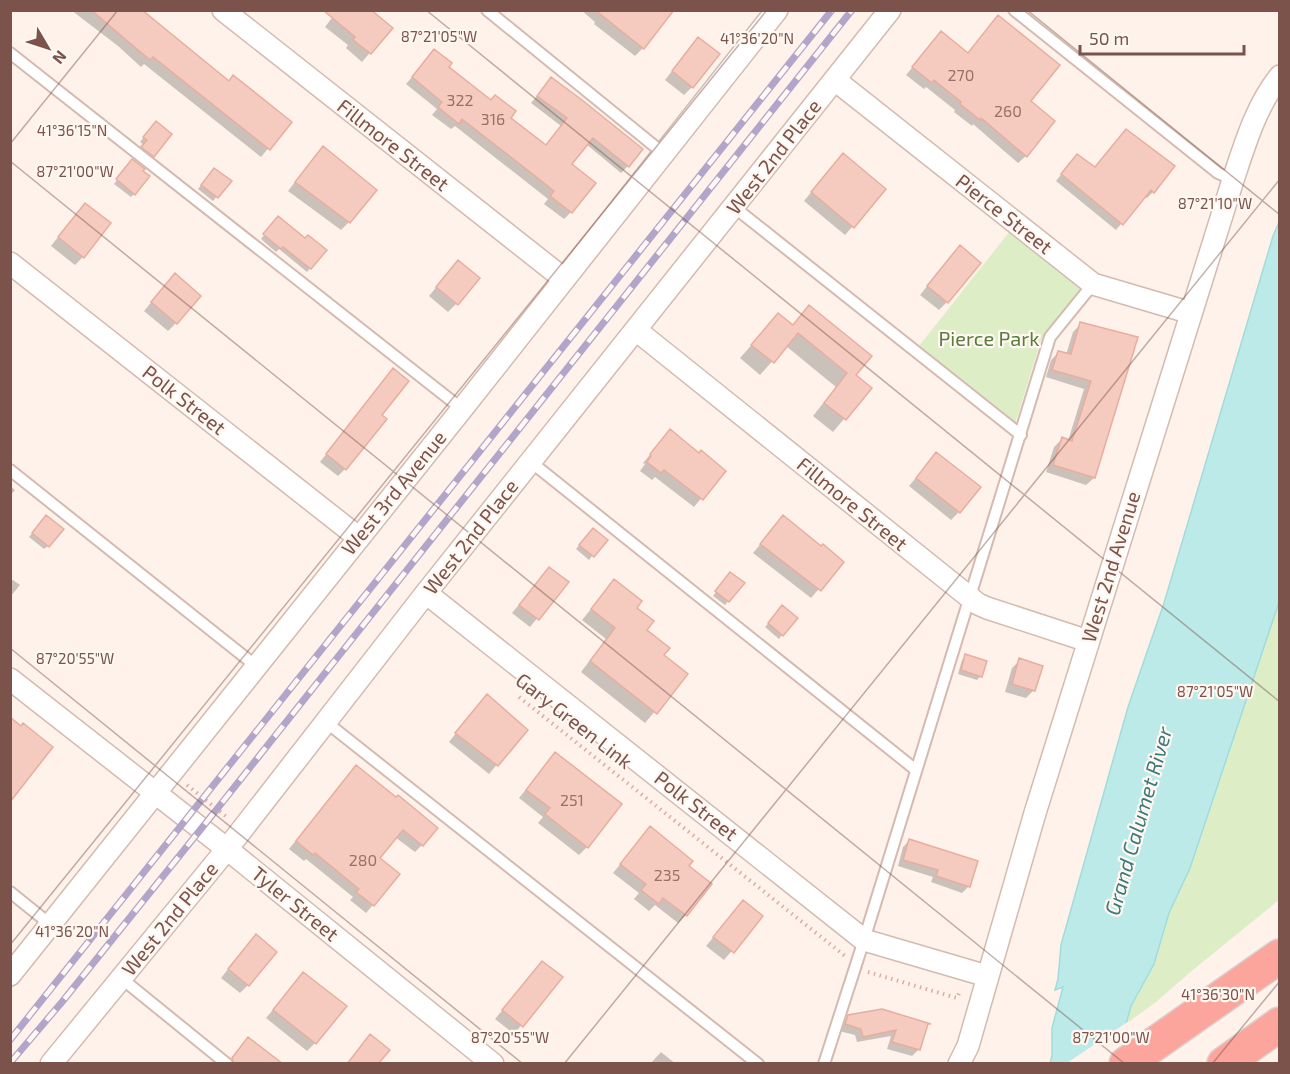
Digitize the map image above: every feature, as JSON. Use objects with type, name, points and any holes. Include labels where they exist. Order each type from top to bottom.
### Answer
[{"type":"highway","points":[[1126,1064],[1280,956]]},
{"type":"highway","points":[[1224,1064],[1280,1024]]},
{"type":"street","name":"Fillmore Street","points":[[223,10],[564,279]]},
{"type":"street","name":"West 2nd Place","points":[[51,1064],[227,849],[426,593],[890,10]]},
{"type":"street","name":"West 3rd Avenue","points":[[10,975],[462,409],[663,153],[766,14]]},
{"type":"street","name":"West 2nd Avenue","points":[[959,1064],[969,1046],[1035,813],[1233,180],[1256,116],[1267,93],[1280,76]]},
{"type":"street","name":"Pierce Street","points":[[835,80],[1093,284],[1191,313]]},
{"type":"street","name":"Polk Street","points":[[10,263],[358,537]]},
{"type":"street","name":"Fillmore Street","points":[[636,330],[969,597],[987,608],[1088,641]]},
{"type":"street","name":"Polk Street","points":[[426,593],[864,940],[987,976]]},
{"type":"street","name":"Tyler Street","points":[[10,680],[227,849],[493,1064]]},
{"type":"lane","points":[[487,10],[663,153]]},
{"type":"lane","points":[[1014,10],[1218,173],[1233,180]]},
{"type":"lane","points":[[10,52],[462,409]]},
{"type":"lane","points":[[734,207],[1021,435]]},
{"type":"lane","points":[[824,1064],[1050,337],[1093,284]]},
{"type":"lane","points":[[531,462],[916,770]]},
{"type":"lane","points":[[10,470],[256,666]]},
{"type":"lane","points":[[326,722],[758,1064]]},
{"type":"lane","points":[[10,892],[51,925]]},
{"type":"lane","points":[[122,978],[227,1064]]},
{"type":"path","name":"Gary Green Link","points":[[517,695],[856,966],[957,998],[962,987]]},
{"type":"path","points":[[171,772],[242,829]]},
{"type":"green space","name":"Pierce Park","points":[[1010,231],[1082,289],[1041,340],[1015,424],[919,346]]},
{"type":"green space","points":[[1279,602],[1279,900],[1126,1024],[1131,1005],[1154,964],[1169,913],[1190,868]]},
{"type":"water","name":"Grand Calumet River","points":[[1279,222],[1279,602],[1190,868],[1169,913],[1154,964],[1131,1006],[1126,1024],[1123,1063],[1050,1064],[1052,1028],[1063,987],[1055,990],[1061,945],[1128,707],[1164,603]]},
{"type":"pier","points":[[1129,1021],[1126,1064],[1067,1063]]},
{"type":"building","points":[[91,10],[142,10],[229,81],[233,75],[292,122],[270,150],[153,57],[150,60]]},
{"type":"building","points":[[323,10],[371,10],[393,28],[371,54],[353,40],[355,37]]},
{"type":"building","points":[[595,10],[674,10],[644,49]]},
{"type":"building","points":[[998,15],[1060,65],[1031,101],[1055,121],[1027,157],[981,118],[980,120],[960,104],[961,102],[934,80],[932,83],[912,67],[941,31],[968,53]]},
{"type":"building","points":[[698,37],[720,54],[693,88],[672,71]]},
{"type":"building","points":[[434,49],[452,63],[449,67],[491,100],[495,95],[516,111],[511,118],[546,145],[567,118],[537,96],[551,77],[643,149],[629,167],[593,138],[572,164],[596,183],[572,213],[550,196],[554,191],[530,172],[462,119],[459,124],[438,107],[442,102],[412,77]]},
{"type":"building","points":[[156,121],[172,134],[154,157],[141,147],[147,140],[143,137]]},
{"type":"building","points":[[1126,129],[1175,166],[1154,193],[1151,190],[1123,225],[1061,174],[1077,154],[1095,167]]},
{"type":"building","points":[[323,146],[377,190],[350,223],[295,182]]},
{"type":"building","points":[[843,153],[886,189],[854,228],[811,192]]},
{"type":"building","points":[[132,159],[150,176],[135,195],[116,179]]},
{"type":"building","points":[[214,168],[232,181],[218,198],[201,185]]},
{"type":"building","points":[[85,203],[111,223],[84,258],[58,237]]},
{"type":"building","points":[[278,216],[305,238],[308,235],[327,250],[311,269],[263,234]]},
{"type":"building","points":[[960,245],[981,263],[948,303],[927,286]]},
{"type":"building","points":[[458,260],[480,278],[458,305],[436,287]]},
{"type":"building","points":[[175,273],[201,296],[177,324],[151,302]]},
{"type":"building","points":[[809,305],[872,356],[856,375],[872,388],[846,420],[824,403],[847,373],[798,333],[774,363],[751,345],[778,313],[793,325]]},
{"type":"building","points":[[1080,322],[1138,337],[1095,478],[1053,465],[1062,437],[1072,441],[1091,381],[1052,370],[1058,351],[1071,354]]},
{"type":"building","points":[[393,368],[409,381],[382,415],[387,419],[346,470],[326,454]]},
{"type":"building","points":[[670,429],[699,453],[701,450],[726,471],[703,500],[664,470],[661,473],[647,462],[650,454]]},
{"type":"building","points":[[936,452],[981,487],[960,513],[916,478]]},
{"type":"building","points":[[46,515],[64,529],[49,547],[32,533]]},
{"type":"building","points":[[783,515],[844,562],[821,591],[760,544]]},
{"type":"building","points":[[593,528],[608,540],[594,557],[579,545]]},
{"type":"building","points":[[549,567],[569,582],[539,620],[519,605]]},
{"type":"building","points":[[730,572],[745,583],[729,602],[715,591]]},
{"type":"building","points":[[614,579],[642,601],[637,608],[654,621],[647,630],[670,648],[664,655],[688,674],[657,714],[590,661],[615,628],[591,609]]},
{"type":"building","points":[[782,605],[798,618],[783,636],[768,623]]},
{"type":"building","points":[[965,654],[987,661],[982,677],[961,670]]},
{"type":"building","points":[[1019,658],[1043,666],[1035,691],[1012,684]]},
{"type":"building","points":[[487,694],[528,730],[498,766],[455,733]]},
{"type":"building","points":[[10,717],[21,726],[23,723],[53,747],[10,802]]},
{"type":"building","points":[[555,752],[622,804],[588,848],[545,814],[550,808],[526,790]]},
{"type":"building","points":[[356,765],[438,828],[423,846],[403,830],[380,858],[400,874],[374,906],[356,892],[359,889],[315,853],[313,855],[296,841]]},
{"type":"building","points":[[650,826],[693,861],[689,866],[712,884],[687,916],[663,898],[659,904],[641,890],[646,884],[620,864]]},
{"type":"building","points":[[909,839],[978,861],[970,887],[936,876],[938,870],[903,860]]},
{"type":"building","points":[[743,900],[763,916],[734,953],[713,937]]},
{"type":"building","points":[[256,934],[277,952],[249,986],[228,969]]},
{"type":"building","points":[[542,961],[563,977],[523,1027],[502,1010]]},
{"type":"building","points":[[303,972],[347,1006],[316,1044],[273,1010]]},
{"type":"building","points":[[882,1009],[931,1024],[928,1024],[920,1050],[892,1042],[896,1030],[863,1037],[861,1029],[845,1024],[848,1015]]},
{"type":"building","points":[[370,1034],[390,1050],[378,1064],[347,1064]]},
{"type":"building","points":[[248,1037],[283,1064],[234,1064],[232,1058]]},
{"type":"railway","points":[[10,1040],[832,10]]},
{"type":"railway","points":[[10,1063],[217,809],[852,10]]}]
